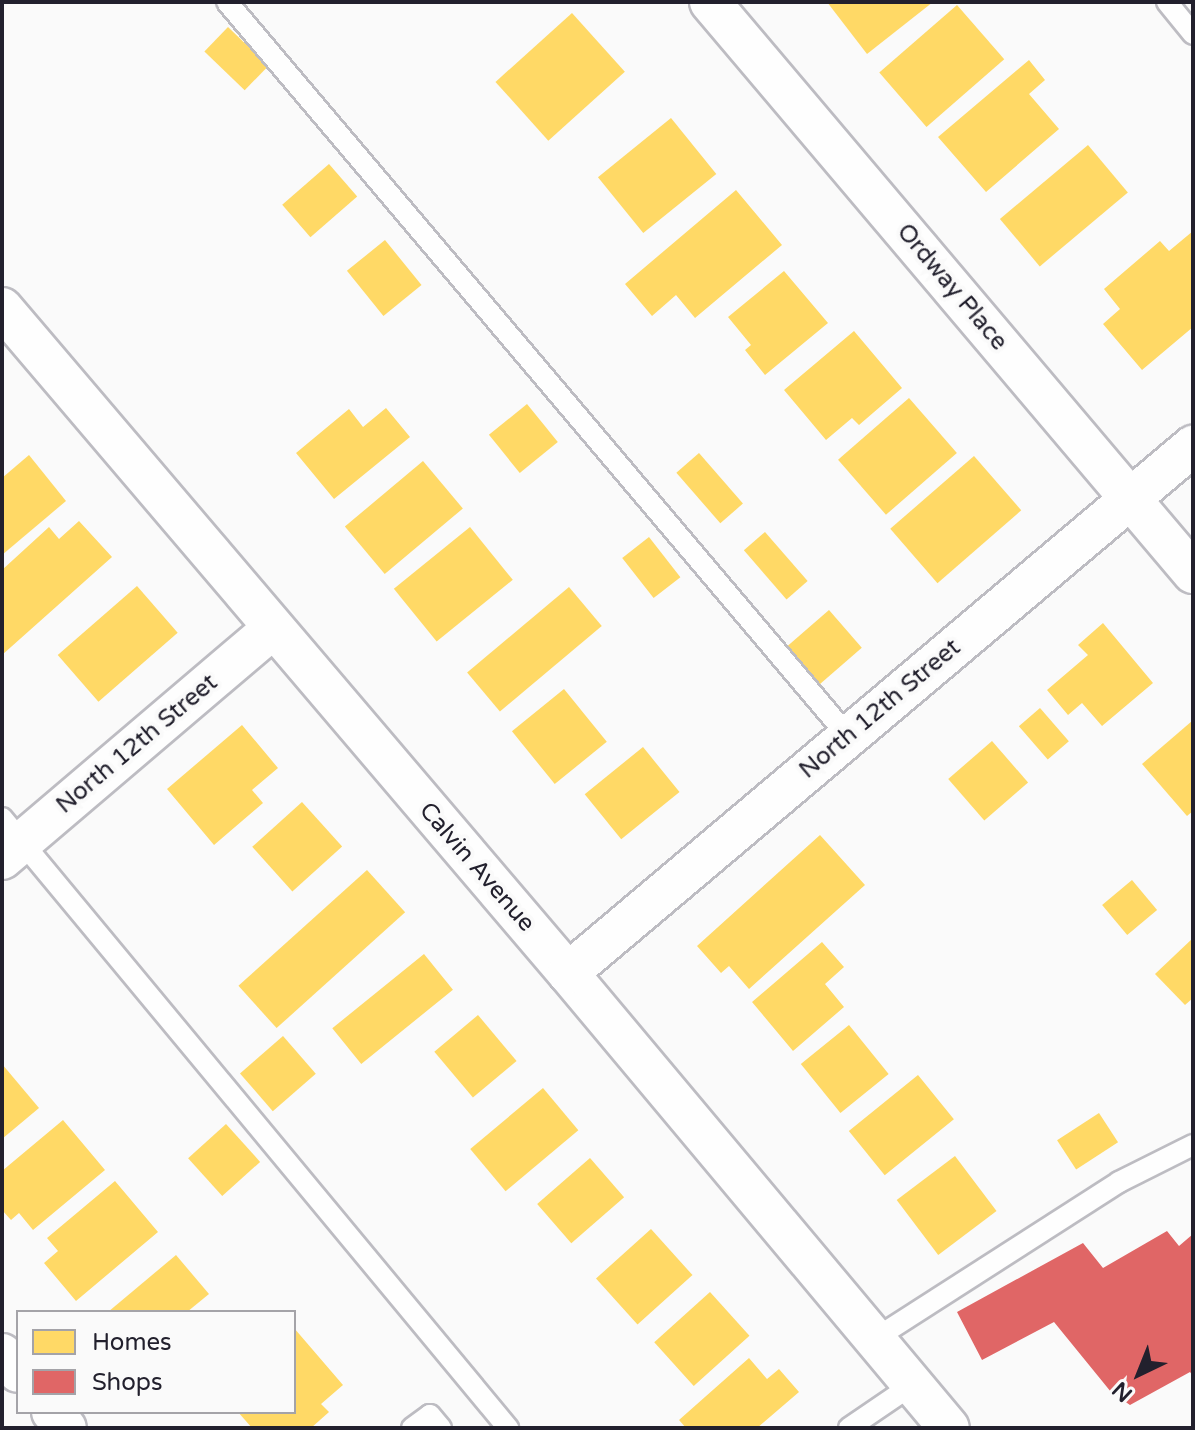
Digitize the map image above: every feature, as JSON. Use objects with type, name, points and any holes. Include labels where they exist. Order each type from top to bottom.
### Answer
[{"type":"street","name":"Ordway Place","points":[[710,2],[1193,573]]},
{"type":"street","name":"Calvin Avenue","points":[[2,308],[272,629],[568,973],[949,1428]]},
{"type":"street","name":"North 12th Street","points":[[568,973],[1193,446]]},
{"type":"street","name":"North 12th Street","points":[[9,839],[272,629]]},
{"type":"street","points":[[2,1354],[16,1370]]},
{"type":"lane","points":[[227,2],[848,736]]},
{"type":"lane","points":[[1167,2],[1193,34]]},
{"type":"lane","points":[[9,839],[508,1428]]},
{"type":"lane","points":[[873,1340],[1119,1182],[1193,1145]]},
{"type":"lane","points":[[849,1428],[912,1385]]},
{"type":"lane","points":[[412,1428],[430,1415],[441,1428]]},
{"type":"building: Homes","points":[[827,2],[933,2],[867,54]]},
{"type":"building: Homes","points":[[957,5],[1004,59],[927,127],[879,73]]},
{"type":"building: Homes","points":[[572,13],[625,72],[548,141],[495,82]]},
{"type":"building: Homes","points":[[228,27],[268,66],[245,90],[204,51]]},
{"type":"building: Homes","points":[[1029,60],[1045,80],[1029,94],[1059,129],[986,192],[938,137]]},
{"type":"building: Homes","points":[[671,118],[716,174],[643,233],[598,177]]},
{"type":"building: Homes","points":[[1088,145],[1128,192],[1040,266],[1000,219]]},
{"type":"building: Homes","points":[[329,164],[357,196],[310,237],[282,205]]},
{"type":"building: Homes","points":[[736,190],[782,245],[695,318],[676,295],[652,316],[625,284]]},
{"type":"building: Homes","points":[[1193,231],[1193,327],[1142,370],[1103,324],[1120,309],[1104,289],[1160,241],[1169,251]]},
{"type":"building: Homes","points":[[385,240],[422,285],[383,316],[347,271]]},
{"type":"building: Homes","points":[[784,271],[828,323],[765,375],[745,350],[751,345],[728,317]]},
{"type":"building: Homes","points":[[854,331],[902,388],[859,425],[852,418],[826,440],[784,390]]},
{"type":"building: Homes","points":[[909,398],[957,453],[886,515],[838,460]]},
{"type":"building: Homes","points":[[527,404],[558,442],[520,473],[489,435]]},
{"type":"building: Homes","points":[[386,408],[410,437],[334,499],[296,453],[349,409],[363,427]]},
{"type":"building: Homes","points":[[699,453],[743,504],[720,523],[676,473]]},
{"type":"building: Homes","points":[[29,455],[66,501],[2,555],[2,478]]},
{"type":"building: Homes","points":[[974,456],[1021,510],[937,583],[890,529]]},
{"type":"building: Homes","points":[[423,461],[463,508],[385,574],[345,527]]},
{"type":"building: Homes","points":[[79,521],[112,557],[2,655],[2,570],[49,527],[59,539]]},
{"type":"building: Homes","points":[[470,527],[513,580],[437,642],[394,589]]},
{"type":"building: Homes","points":[[765,532],[808,581],[787,599],[744,550]]},
{"type":"building: Homes","points":[[649,537],[680,577],[654,598],[622,558]]},
{"type":"building: Homes","points":[[137,586],[178,633],[98,702],[58,655]]},
{"type":"building: Homes","points":[[569,587],[602,626],[500,712],[467,672]]},
{"type":"building: Homes","points":[[829,610],[862,648],[818,686],[785,648]]},
{"type":"building: Homes","points":[[1103,623],[1153,683],[1102,726],[1082,703],[1068,715],[1047,690],[1088,655],[1078,645]]},
{"type":"building: Homes","points":[[564,689],[607,742],[555,784],[512,731]]},
{"type":"building: Homes","points":[[1040,708],[1069,741],[1048,760],[1019,726]]},
{"type":"building: Homes","points":[[1192,721],[1193,811],[1187,816],[1142,764]]},
{"type":"building: Homes","points":[[242,725],[278,768],[252,790],[263,803],[214,845],[167,789]]},
{"type":"building: Homes","points":[[992,741],[1028,783],[984,821],[948,779]]},
{"type":"building: Homes","points":[[643,747],[680,792],[621,839],[585,794]]},
{"type":"building: Homes","points":[[302,802],[342,847],[292,891],[252,847]]},
{"type":"building: Homes","points":[[820,835],[865,885],[749,989],[729,966],[721,973],[697,946]]},
{"type":"building: Homes","points":[[367,870],[405,912],[277,1028],[238,986]]},
{"type":"building: Homes","points":[[1132,880],[1157,910],[1127,935],[1102,905]]},
{"type":"building: Homes","points":[[1193,938],[1193,998],[1185,1005],[1155,974]]},
{"type":"building: Homes","points":[[822,942],[844,967],[825,984],[844,1007],[793,1051],[752,1002]]},
{"type":"building: Homes","points":[[424,954],[453,990],[361,1064],[332,1028]]},
{"type":"building: Homes","points":[[478,1015],[517,1061],[473,1098],[434,1052]]},
{"type":"building: Homes","points":[[849,1025],[889,1074],[840,1113],[801,1064]]},
{"type":"building: Homes","points":[[283,1036],[316,1074],[273,1111],[240,1073]]},
{"type":"building: Homes","points":[[2,1064],[39,1108],[2,1139]]},
{"type":"building: Homes","points":[[918,1075],[954,1119],[885,1175],[849,1131]]},
{"type":"building: Homes","points":[[543,1088],[578,1130],[506,1191],[470,1149]]},
{"type":"building: Homes","points":[[1099,1113],[1118,1142],[1076,1170],[1057,1140]]},
{"type":"building: Homes","points":[[63,1120],[105,1170],[33,1230],[19,1213],[11,1220],[2,1210],[2,1171]]},
{"type":"building: Homes","points":[[226,1124],[260,1162],[222,1196],[188,1158]]},
{"type":"building: Homes","points":[[955,1156],[997,1211],[938,1255],[897,1200]]},
{"type":"building: Homes","points":[[590,1158],[624,1197],[571,1243],[537,1204]]},
{"type":"building: Homes","points":[[115,1181],[158,1232],[76,1301],[44,1263],[58,1251],[47,1238]]},
{"type":"building: Homes","points":[[651,1229],[692,1275],[637,1325],[596,1279]]},
{"type":"building: Homes","points":[[176,1255],[209,1294],[189,1310],[110,1310]]},
{"type":"building: Homes","points":[[710,1292],[749,1336],[694,1386],[654,1342]]},
{"type":"building: Homes","points":[[296,1330],[343,1385],[321,1404],[329,1412],[311,1428],[252,1428],[240,1414],[296,1414]]},
{"type":"building: Homes","points":[[749,1358],[767,1379],[779,1369],[799,1392],[757,1428],[686,1428],[679,1420]]},
{"type":"building: Shops","points":[[1167,1231],[1179,1246],[1193,1234],[1193,1376],[1190,1372],[1130,1405],[1111,1392],[1054,1322],[982,1360],[957,1312],[1083,1243],[1103,1268]]}]
